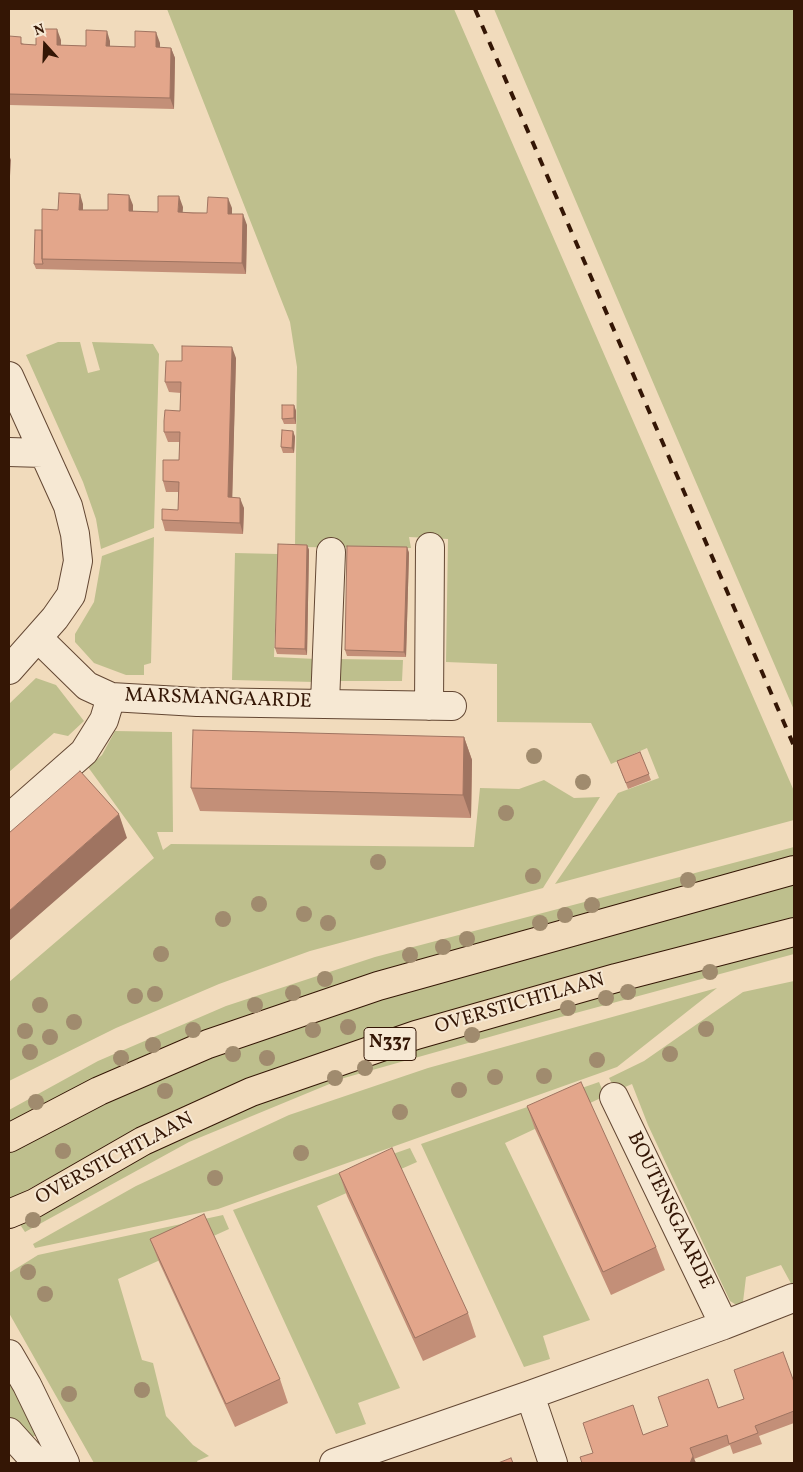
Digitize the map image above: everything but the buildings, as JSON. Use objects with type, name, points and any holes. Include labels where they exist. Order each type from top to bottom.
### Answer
[{"type":"main road","points":[[9,1138],[99,1091],[208,1044],[378,986],[794,870]]},
{"type":"main road","name":"OVERSTICHTLAAN","points":[[9,1214],[34,1203],[144,1141],[251,1092],[416,1035],[616,978],[794,932]]},
{"type":"street","points":[[9,376],[68,506],[75,534],[78,562],[71,595],[38,638],[9,670]]},
{"type":"street","points":[[9,452],[43,453]]},
{"type":"street","name":"MARSMANGAARDE","points":[[38,638],[87,686],[111,697],[197,702],[440,706],[430,547]]},
{"type":"street","name":"MARSMANGAARDE","points":[[325,703],[331,552]]},
{"type":"street","name":"MARSMANGAARDE","points":[[9,818],[84,752],[104,720],[111,697]]},
{"type":"street","name":"BOUTENSGAARDE","points":[[614,1097],[724,1325]]},
{"type":"street","points":[[334,1463],[530,1395],[793,1298]]},
{"type":"street","points":[[9,1354],[27,1385],[65,1463]]},
{"type":"street","points":[[530,1395],[553,1463]]},
{"type":"street","points":[[9,1432],[37,1463]]},
{"type":"green space","points":[[167,9],[454,9],[794,791],[794,820],[555,884],[618,793],[659,778],[647,748],[611,764],[591,723],[497,722],[497,664],[446,662],[448,539],[409,537],[411,548],[295,547],[297,367],[290,322]]},
{"type":"green space","points":[[494,9],[794,9],[794,710],[658,394]]},
{"type":"green space","points":[[58,342],[80,342],[88,373],[100,370],[92,342],[153,344],[159,354],[154,528],[101,549],[96,519],[83,482],[26,355]]},
{"type":"green space","points":[[154,537],[151,663],[144,665],[144,675],[126,675],[94,663],[75,642],[75,634],[94,602],[102,556]]},
{"type":"green space","points":[[235,553],[278,554],[274,657],[316,659],[315,682],[232,680]]},
{"type":"green space","points":[[337,659],[403,660],[402,681],[336,681]]},
{"type":"green space","points":[[36,678],[56,685],[84,721],[68,736],[54,733],[9,772],[9,704]]},
{"type":"green space","points":[[115,731],[172,732],[173,832],[157,832],[163,850],[171,844],[474,847],[480,788],[519,789],[544,780],[574,798],[600,797],[543,888],[310,951],[219,984],[116,1028],[9,1081],[9,982],[154,858],[88,767],[102,755]]},
{"type":"green space","points":[[794,847],[794,862],[426,958],[254,1013],[176,1043],[9,1126],[9,1110],[98,1061],[226,1006],[375,957]]},
{"type":"green space","points":[[794,883],[794,919],[115,1142],[9,1200],[9,1149],[240,1039]]},
{"type":"green space","points":[[794,939],[794,954],[344,1078],[189,1142],[25,1232],[17,1220],[138,1152],[380,1053]]},
{"type":"green space","points":[[794,981],[794,1289],[781,1265],[746,1277],[743,1302],[738,1306],[730,1301],[648,1125],[632,1084],[616,1091],[609,1078],[644,1061],[743,992]]},
{"type":"green space","points":[[717,988],[617,1067],[218,1209],[35,1248],[33,1244],[136,1186],[289,1115],[428,1068]]},
{"type":"green space","points":[[599,1082],[605,1096],[505,1143],[590,1320],[543,1336],[550,1359],[524,1367],[421,1144]]},
{"type":"green space","points":[[410,1148],[417,1162],[317,1206],[400,1388],[358,1403],[366,1424],[336,1434],[233,1210]]},
{"type":"green space","points":[[223,1215],[229,1229],[118,1279],[142,1360],[153,1363],[166,1416],[193,1445],[209,1456],[197,1461],[198,1463],[94,1463],[9,1313],[9,1273],[38,1255]]},
{"type":"green space","points":[[9,1375],[38,1434],[29,1439],[9,1422]]},
{"type":"railway","points":[[475,9],[794,746]]}]
